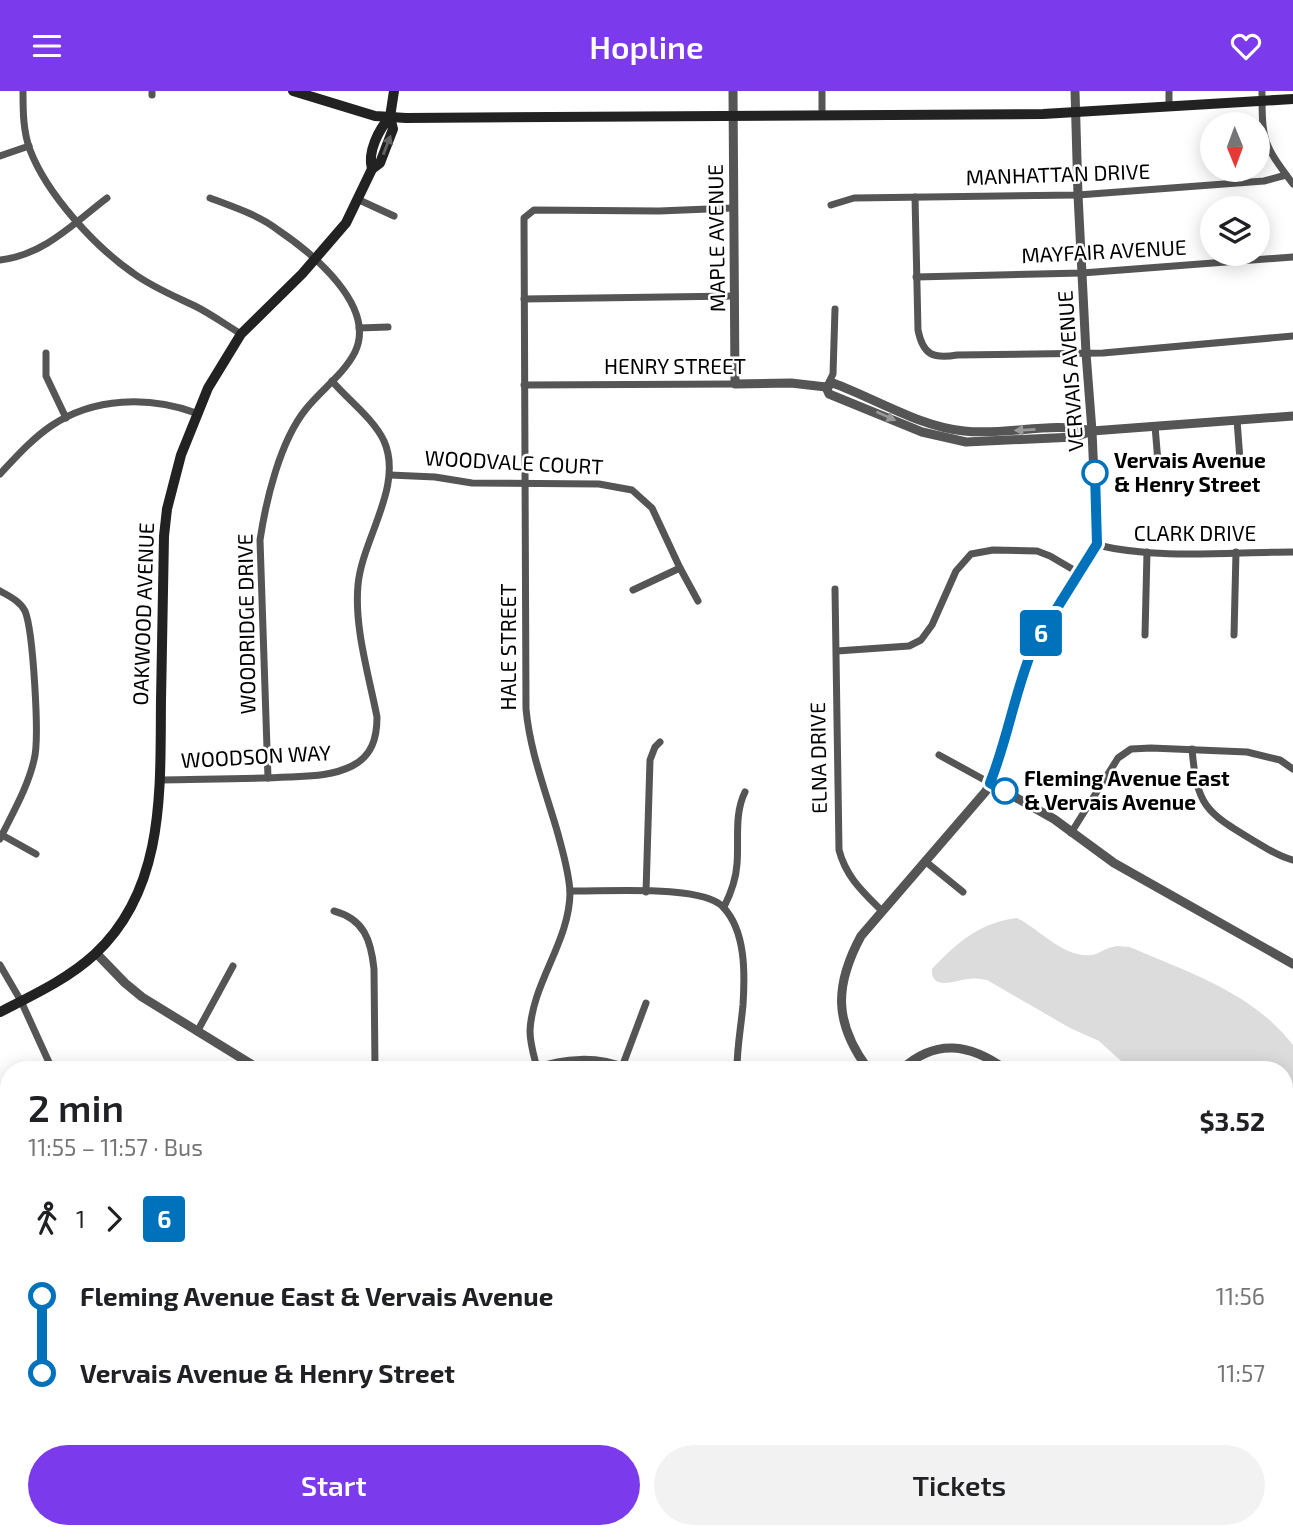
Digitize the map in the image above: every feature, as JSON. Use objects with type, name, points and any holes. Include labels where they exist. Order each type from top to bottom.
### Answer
[{"type":"main road","points":[[293,91],[376,116],[390,117],[1076,113],[1169,107],[1262,95],[1293,99]]},
{"type":"main road","name":"OAKWOOD AVENUE","points":[[0,1012],[56,982],[96,953],[115,931],[141,886],[155,835],[160,780],[164,535],[167,509],[181,455],[208,387],[241,334],[315,260],[346,223],[372,169],[380,163],[393,129],[390,117],[394,91]]},
{"type":"street","points":[[23,91],[24,120],[29,146],[46,179],[77,222],[114,259],[134,274],[241,334]]},
{"type":"street","name":"MAPLE AVENUE","points":[[733,91],[735,384]]},
{"type":"street","points":[[822,91],[822,115]]},
{"type":"street","name":"VERVAIS AVENUE","points":[[1075,91],[1097,544]]},
{"type":"street","points":[[1169,91],[1169,107]]},
{"type":"street","points":[[1262,95],[1266,145],[1293,184]]},
{"type":"street","points":[[0,156],[29,146]]},
{"type":"street","name":"MANHATTAN DRIVE","points":[[831,205],[854,198],[1078,195],[1264,181],[1286,175]]},
{"type":"street","points":[[915,197],[920,339],[927,351],[939,358],[1086,353],[1293,336]]},
{"type":"street","points":[[0,260],[19,257],[43,246],[107,198]]},
{"type":"street","points":[[210,198],[278,229],[315,260],[352,302],[359,328],[388,327]]},
{"type":"street","points":[[358,199],[394,216]]},
{"type":"street","name":"HALE STREET","points":[[534,1061],[531,1024],[536,1002],[559,941],[570,891],[565,860],[528,734],[526,709],[524,218],[534,210],[659,211],[733,208]]},
{"type":"street","name":"MAYFAIR AVENUE","points":[[916,277],[1082,273],[1293,257]]},
{"type":"street","points":[[524,299],[735,296]]},
{"type":"street","points":[[827,387],[833,374],[835,309]]},
{"type":"street","name":"WOODRIDGE DRIVE","points":[[268,778],[261,532],[267,504],[289,438],[304,411],[354,353],[359,328]]},
{"type":"street","points":[[46,353],[46,376],[66,418]]},
{"type":"street","name":"WOODSON WAY","points":[[160,780],[318,775],[353,766],[367,755],[373,745],[377,735],[377,717],[358,615],[358,585],[390,475],[383,441],[373,426],[331,381]]},
{"type":"street","name":"HENRY STREET","points":[[524,386],[791,383],[827,387],[833,383],[926,423],[947,429],[985,432],[1073,427],[1093,431],[1293,416]]},
{"type":"street","points":[[0,474],[39,436],[89,407],[134,401],[178,406],[196,413]]},
{"type":"street","points":[[1237,420],[1240,460]]},
{"type":"street","points":[[1154,426],[1158,462]]},
{"type":"street","name":"WOODVALE COURT","points":[[390,475],[435,477],[472,483],[599,484],[632,490],[652,508],[698,601]]},
{"type":"street","points":[[862,1061],[853,1048],[842,1017],[845,970],[853,952],[861,936],[977,803],[990,783],[999,761],[1018,688],[1034,645],[1097,544]]},
{"type":"street","name":"CLARK DRIVE","points":[[1097,544],[1121,551],[1293,552]]},
{"type":"street","points":[[837,651],[909,646],[921,640],[932,625],[956,571],[971,554],[993,550],[1037,551],[1079,573]]},
{"type":"street","points":[[1145,635],[1147,552]]},
{"type":"street","points":[[1234,635],[1237,552]]},
{"type":"street","points":[[633,590],[680,568]]},
{"type":"street","name":"ELNA DRIVE","points":[[835,589],[839,850],[852,879],[882,911]]},
{"type":"street","points":[[0,591],[24,609],[29,626],[37,729],[34,764],[1,837],[36,853]]},
{"type":"street","points":[[646,892],[650,760],[660,742]]},
{"type":"street","points":[[1071,833],[1122,753],[1131,749],[1247,752],[1269,756],[1293,768]]},
{"type":"street","points":[[1192,749],[1200,797],[1215,816],[1268,849],[1293,860]]},
{"type":"street","points":[[939,755],[1036,808],[1114,863],[1293,964]]},
{"type":"street","points":[[724,907],[733,887],[737,865],[740,803],[745,792]]},
{"type":"street","points":[[925,861],[963,892]]},
{"type":"street","points":[[570,891],[684,892],[705,897],[724,907],[738,932],[741,948],[743,1004],[737,1061]]},
{"type":"street","points":[[334,911],[358,922],[366,932],[372,953],[375,1061]]},
{"type":"street","points":[[96,953],[134,991],[246,1061]]},
{"type":"street","points":[[0,965],[21,1001],[48,1061]]},
{"type":"street","points":[[197,1032],[233,966]]},
{"type":"street","points":[[626,1061],[646,1003]]},
{"type":"street","points":[[914,1061],[925,1054],[954,1048],[975,1051],[992,1061]]},
{"type":"shaded area","points":[[1017,918],[1062,948],[1081,955],[1092,955],[1115,946],[1130,947],[1197,975],[1259,1011],[1277,1027],[1293,1045],[1293,1061],[1121,1061],[1099,1041],[1070,1028],[987,980],[940,983],[935,980],[932,969],[960,942],[981,929]]},
{"type":"bus line","name":"6","points":[[1005,791],[990,783],[999,761],[1026,663],[1034,645],[1097,544],[1095,473]]},
{"type":"place","name":"Vervais Avenue & Henry Street","points":[[1095,473]]},
{"type":"place","name":"Fleming Avenue East & Vervais Avenue","points":[[1005,791]]}]
